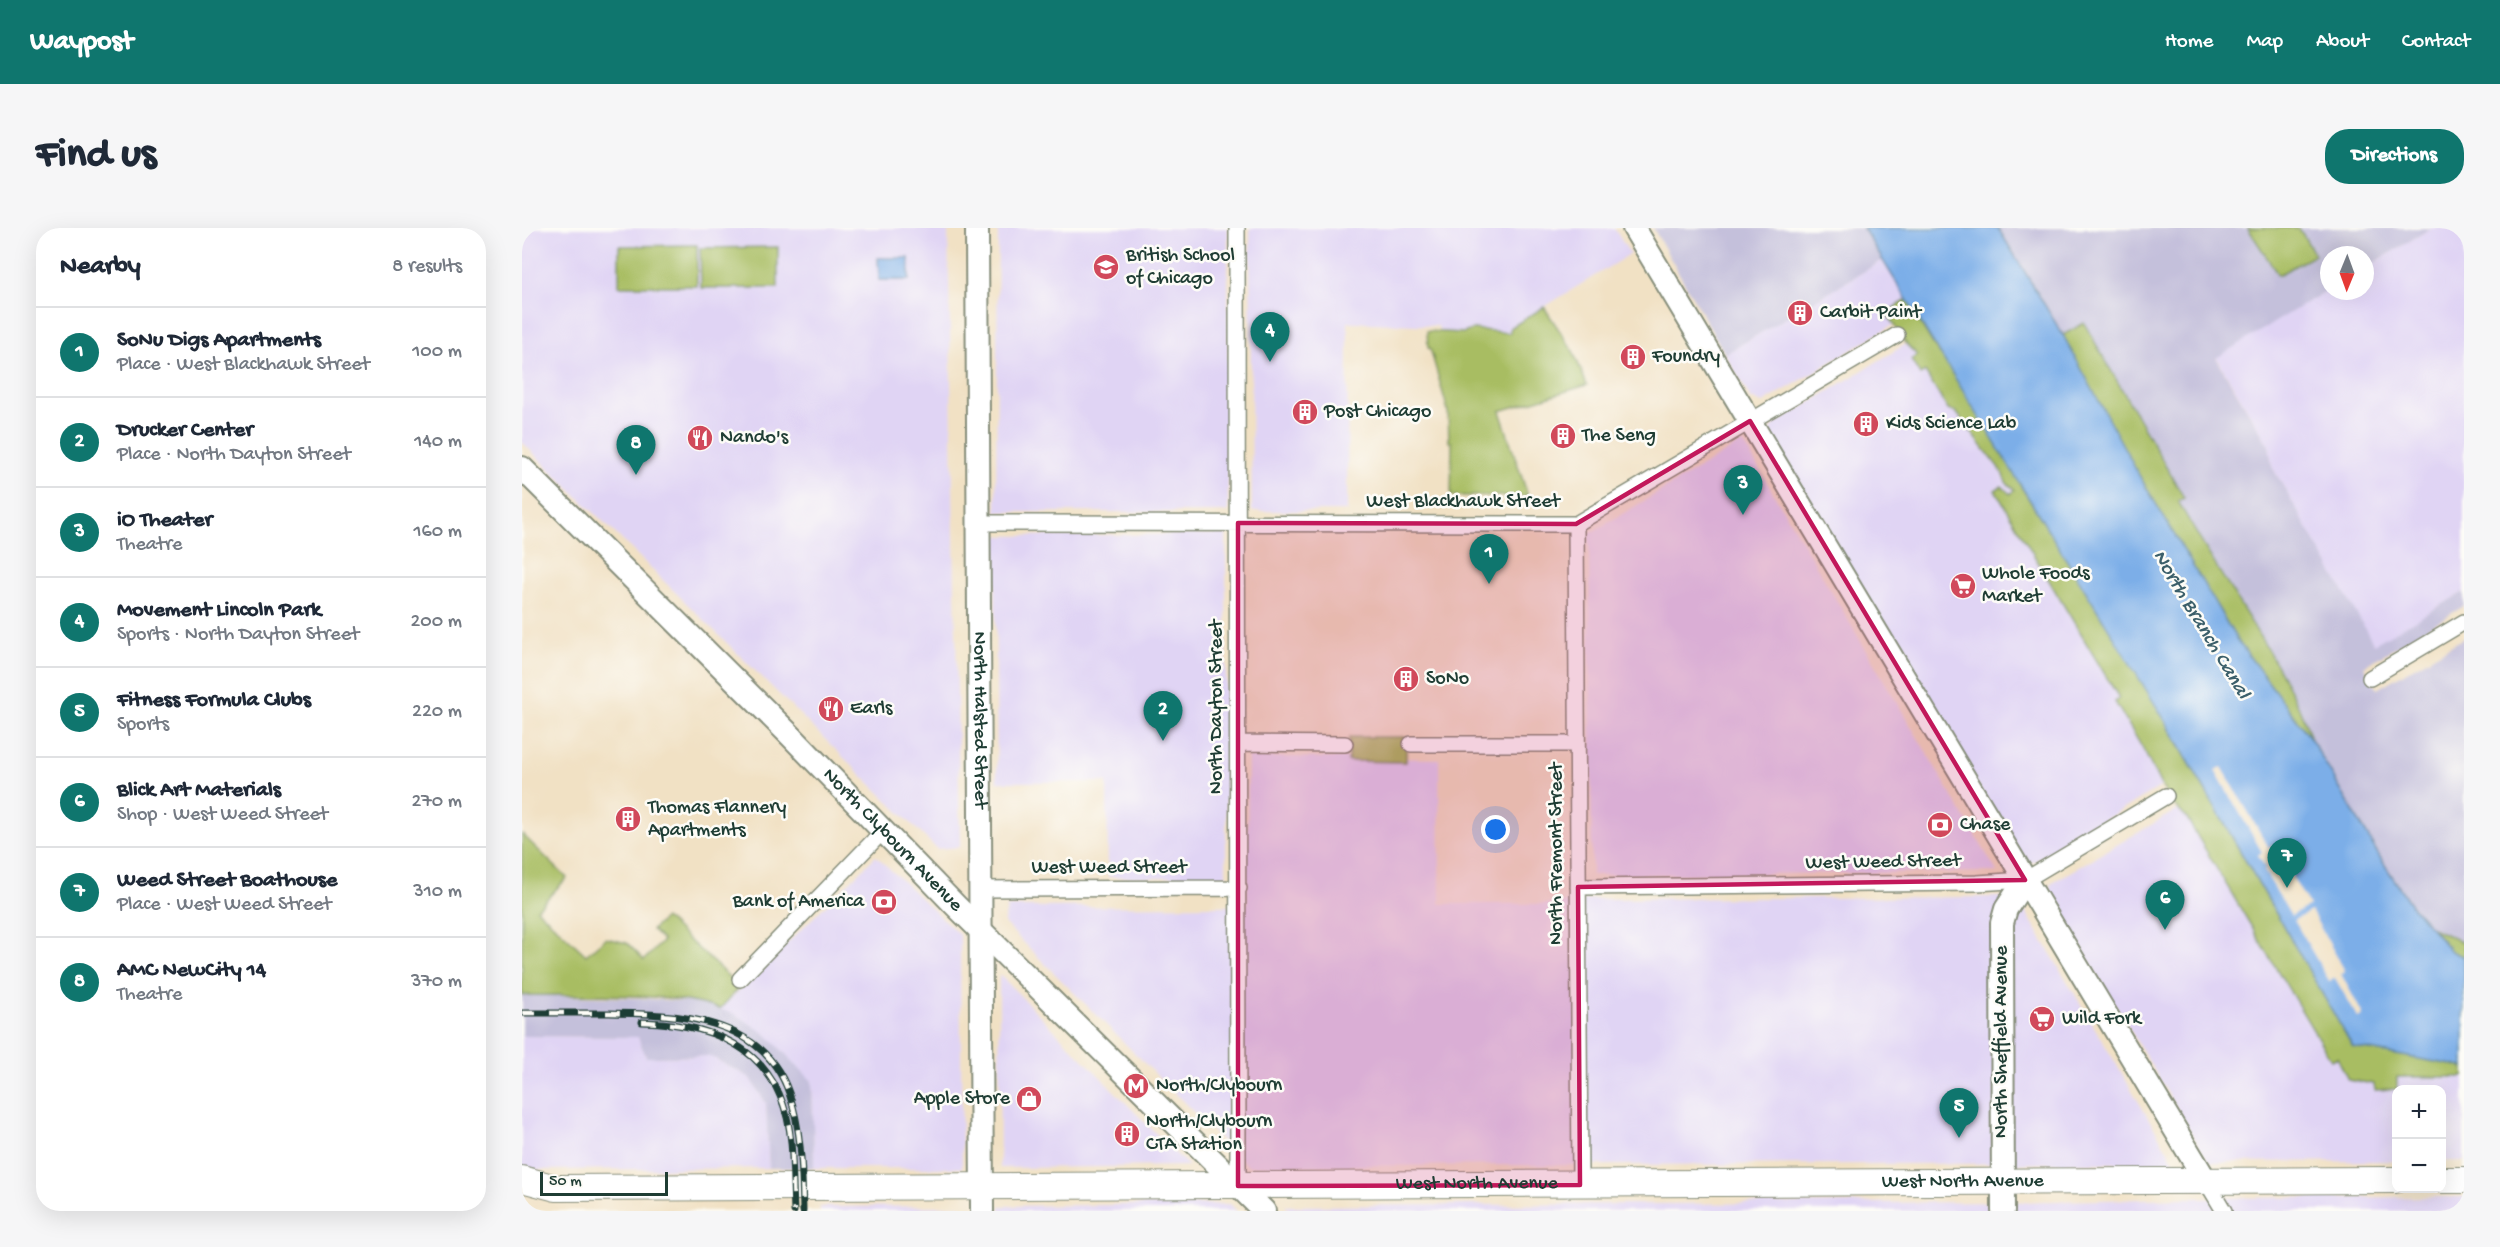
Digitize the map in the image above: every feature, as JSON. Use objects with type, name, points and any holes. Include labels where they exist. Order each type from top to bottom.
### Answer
[{"type":"main road","name":"North Halsted Street","points":[[977,228],[982,1199]]},
{"type":"main road","points":[[1634,228],[2206,1181]]},
{"type":"main road","name":"North Clybourn Avenue","points":[[522,468],[1264,1211]]},
{"type":"main road","name":"North Sheffield Avenue","points":[[2003,1211],[2002,923],[2006,909],[2025,880]]},
{"type":"main road","name":"West North Avenue","points":[[522,1179],[556,1188],[982,1199],[1238,1186],[2392,1180]]},
{"type":"main road","points":[[2446,1180],[2464,1180]]},
{"type":"main road","name":"West North Avenue","points":[[522,1198],[556,1188]]},
{"type":"street","name":"North Dayton Street","points":[[1237,228],[1238,1186]]},
{"type":"street","name":"West Blackhawk Street","points":[[978,523],[1575,524],[1897,335]]},
{"type":"street","name":"North Fremont Street","points":[[1575,524],[1580,1185]]},
{"type":"street","points":[[2370,678],[2464,622]]},
{"type":"street","points":[[1239,743],[1344,744]]},
{"type":"street","points":[[1411,744],[1577,744]]},
{"type":"street","name":"West Weed Street","points":[[1578,887],[1977,883],[2025,880],[2166,796]]},
{"type":"street","points":[[740,979],[884,830]]},
{"type":"street","name":"West Weed Street","points":[[980,889],[1239,888]]},
{"type":"street","points":[[2206,1181],[2224,1211]]},
{"type":"highlighted area","points":[[1750,421],[2025,880],[1578,887],[1580,1185],[1238,1186],[1238,523],[1576,524]]},
{"type":"shaded area","points":[[532,228],[948,228],[960,847],[937,849],[522,442],[522,243]]},
{"type":"shaded area","points":[[998,228],[1228,228],[1228,512],[996,512]]},
{"type":"shaded area","points":[[1250,228],[1614,228],[1630,254],[1510,328],[1511,333],[1473,329],[1464,333],[1440,332],[1438,326],[1348,322],[1347,511],[1252,511]]},
{"type":"shaded area","points":[[1653,228],[1863,228],[1883,260],[1725,354]]},
{"type":"shaded area","points":[[1998,228],[2431,228],[2374,263],[2374,246],[2320,246],[2320,294],[2216,358],[2269,446],[2272,467],[2374,644],[2464,592],[2464,606],[2364,666],[2377,689],[2464,638],[2464,957],[2451,951],[2411,905],[2381,859],[2311,739],[2237,640],[2063,335]]},
{"type":"shaded area","points":[[2431,228],[2464,228],[2464,592],[2374,645],[2272,467],[2269,446],[2216,357],[2320,294],[2320,300],[2374,300],[2374,263]]},
{"type":"shaded area","points":[[1883,260],[2169,727],[2353,1047],[2464,1067],[2464,1161],[2446,1161],[2446,1085],[2392,1085],[2392,1161],[2211,1162],[2207,1159],[2049,894],[2051,883],[2177,810],[2162,786],[2037,860],[2030,863],[2022,860],[1768,435],[1775,424],[1906,344],[1893,325],[1763,403],[1751,399],[1725,354]]},
{"type":"shaded area","points":[[1743,442],[1997,872],[1592,875],[1589,534]]},
{"type":"shaded area","points":[[1226,534],[1226,877],[1108,877],[1107,782],[997,782],[995,536]]},
{"type":"shaded area","points":[[1248,757],[1439,759],[1440,904],[1552,904],[1594,899],[2017,897],[2175,1163],[1248,1166],[1004,923],[1007,907],[1247,906]]},
{"type":"shaded area","points":[[876,856],[960,935],[962,1168],[814,1168],[812,1081],[720,1009]]},
{"type":"shaded area","points":[[999,974],[1181,1159],[1189,1166],[1000,1168]]},
{"type":"shaded area","points":[[522,995],[640,998],[702,1003],[737,1015],[767,1035],[812,1081],[814,1168],[769,1168],[766,1103],[749,1077],[710,1056],[646,1057],[638,1037],[522,1036]]},
{"type":"shaded area","points":[[522,1036],[638,1037],[646,1057],[710,1056],[749,1077],[766,1103],[769,1168],[522,1170]]},
{"type":"shaded area","points":[[2464,1197],[2464,1211],[1290,1211],[1285,1206],[2016,1202],[2191,1198]]},
{"type":"shaded area","points":[[1230,1204],[1237,1211],[1000,1211],[1000,1206]]},
{"type":"shaded area","points":[[961,1206],[961,1211],[820,1211],[820,1207]]},
{"type":"green space","points":[[2248,228],[2299,228],[2315,255],[2278,275]]},
{"type":"green space","points":[[697,245],[697,286],[619,286],[619,246]]},
{"type":"green space","points":[[778,247],[778,288],[701,288],[700,248]]},
{"type":"green space","points":[[1907,300],[1937,351],[1992,412],[1993,440],[2003,456],[2021,461],[2020,485],[2068,562],[2083,571],[2099,612],[2120,630],[2136,674],[2158,693],[2169,728],[2353,1047],[2464,1067],[2464,1077],[2397,1077],[2397,1085],[2392,1085],[2392,1089],[2375,1090],[2374,1084],[2348,1080],[2337,1057],[2331,1060],[2186,817],[2163,789],[2115,702],[2119,698],[1995,490],[2002,486],[2010,494],[2014,490],[1956,412],[1948,410],[1925,372],[1920,375],[1911,360],[1917,355],[1906,344],[1886,313]]},
{"type":"green space","points":[[1544,307],[1573,351],[1587,385],[1500,411],[1528,496],[1451,496],[1452,442],[1449,442],[1448,411],[1430,348],[1428,348],[1427,331],[1464,333],[1473,329],[1510,333],[1510,328]]},
{"type":"green space","points":[[2084,323],[2184,498],[2178,501],[2287,684],[2311,739],[2237,640],[2140,477],[2063,335]]},
{"type":"green space","points":[[1349,737],[1406,737],[1406,762],[1348,761]]},
{"type":"green space","points":[[522,834],[567,878],[537,909],[586,955],[606,938],[627,943],[644,960],[663,941],[652,930],[665,918],[740,987],[720,1009],[698,1003],[649,997],[522,995]]},
{"type":"green space","points":[[2432,928],[2464,943],[2464,957],[2451,951]]},
{"type":"water","name":"North Branch Canal","points":[[1863,228],[1998,228],[2063,335],[2140,477],[2237,640],[2311,739],[2381,859],[2411,905],[2451,951],[2464,957],[2464,1067],[2353,1047],[2169,727]]},
{"type":"water","points":[[878,258],[909,258],[909,280],[879,280]]},
{"type":"pier","points":[[2222,767],[2269,848],[2274,845],[2309,906],[2291,916],[2264,870],[2266,869],[2258,855],[2262,852],[2215,770]]},
{"type":"pier","points":[[2311,911],[2345,971],[2341,974],[2363,1015],[2358,1018],[2335,978],[2329,981],[2294,920]]},
{"type":"railway","points":[[522,1013],[635,1014],[689,1018],[714,1024],[738,1034],[759,1048],[776,1067],[793,1107],[800,1151],[803,1211]]},
{"type":"railway","points":[[642,1022],[698,1029],[723,1038],[744,1050],[762,1066],[776,1087],[786,1112],[791,1142],[794,1211]]},
{"type":"place","name":"British School of Chicago","points":[[1106,267]]},
{"type":"place","name":"Carbit Paint","points":[[1800,313]]},
{"type":"place","name":"Foundry","points":[[1633,357]]},
{"type":"place","name":"Movement Lincoln Park","points":[[1270,362]]},
{"type":"place","name":"Post Chicago","points":[[1305,412]]},
{"type":"place","name":"Kids Science Lab","points":[[1866,424]]},
{"type":"place","name":"The Seng","points":[[1563,436]]},
{"type":"place","name":"Nando's","points":[[700,438]]},
{"type":"place","name":"AMC NewCity 14","points":[[636,475]]},
{"type":"place","name":"iO Theater","points":[[1743,515]]},
{"type":"place","name":"SoNu Digs Apartments","points":[[1489,584]]},
{"type":"place","name":"Whole Foods Market","points":[[1963,586]]},
{"type":"place","name":"SoNo","points":[[1406,679]]},
{"type":"place","name":"Earls","points":[[831,709]]},
{"type":"place","name":"Drucker Center","points":[[1163,741]]},
{"type":"place","name":"Thomas Flannery Apartments","points":[[628,819]]},
{"type":"place","name":"Chase","points":[[1940,825]]},
{"type":"place","name":"Weed Street Boathouse","points":[[2287,888]]},
{"type":"place","name":"Bank of America","points":[[884,902]]},
{"type":"place","name":"Blick Art Materials","points":[[2165,930]]},
{"type":"place","name":"Wild Fork","points":[[2042,1019]]},
{"type":"place","name":"North/Clybourn","points":[[1136,1086]]},
{"type":"place","name":"Apple Store","points":[[1029,1099]]},
{"type":"place","name":"North/Clybourn CTA Station","points":[[1127,1134]]},
{"type":"place","name":"Fitness Formula Clubs","points":[[1959,1138]]}]
